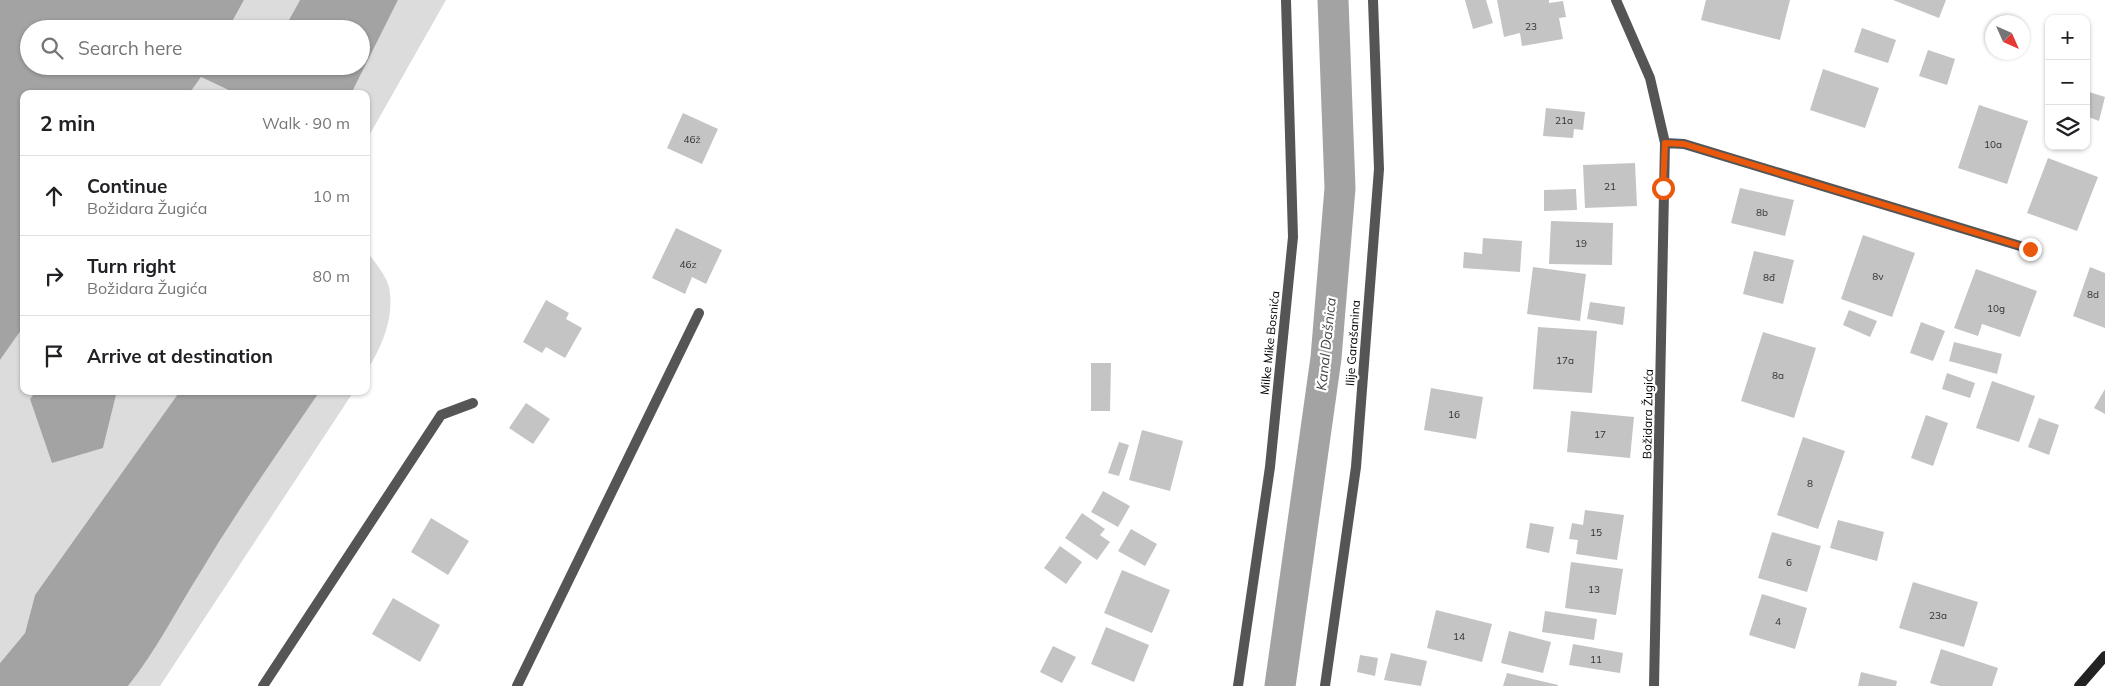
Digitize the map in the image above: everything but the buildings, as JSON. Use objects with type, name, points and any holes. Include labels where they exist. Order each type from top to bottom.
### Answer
[{"type":"main road","points":[[2080,686],[2105,656]]},
{"type":"street","name":"Milke Mike Bosnića","points":[[1238,686],[1270,467],[1293,237],[1286,0]]},
{"type":"street","name":"Ilije Garašanina","points":[[1326,686],[1356,467],[1379,169],[1374,0]]},
{"type":"street","name":"Božidara Žugića","points":[[1616,0],[1650,78],[1665,143],[1654,686]]},
{"type":"street","points":[[1665,143],[1684,144],[2030,249]]},
{"type":"street","points":[[517,686],[699,314]]},
{"type":"street","points":[[263,686],[441,415],[473,403]]},
{"type":"shaded area","points":[[0,0],[244,0],[233,20],[20,20],[20,75],[360,75],[353,90],[229,90],[201,77],[192,90],[20,90],[20,332],[0,360]]},
{"type":"shaded area","points":[[244,0],[300,0],[289,20],[233,20]]},
{"type":"shaded area","points":[[300,0],[398,0],[370,56],[370,20],[289,20]]},
{"type":"shaded area","points":[[398,0],[446,0],[370,134],[370,90],[353,90],[360,75],[370,75],[370,56]]},
{"type":"shaded area","points":[[201,77],[229,90],[192,90]]},
{"type":"shaded area","points":[[370,256],[385,278],[389,287],[390,298],[389,320],[370,365]]},
{"type":"shaded area","points":[[20,332],[20,395],[33,395],[30,399],[103,448],[116,395],[177,395],[35,595],[25,633],[0,663],[0,360]]},
{"type":"shaded area","points":[[33,395],[116,395],[103,448],[52,463],[30,399]]},
{"type":"shaded area","points":[[177,395],[317,395],[243,504],[157,645],[128,686],[0,686],[0,663],[25,633],[35,595]]},
{"type":"shaded area","points":[[317,395],[351,395],[160,686],[128,686],[157,645],[243,504]]},
{"type":"waterway","name":"Kanal Dašnica","points":[[1280,686],[1326,358],[1340,188],[1333,0]]},
{"type":"route","points":[[1663,188],[1665,143],[1684,144],[2030,249]]}]
